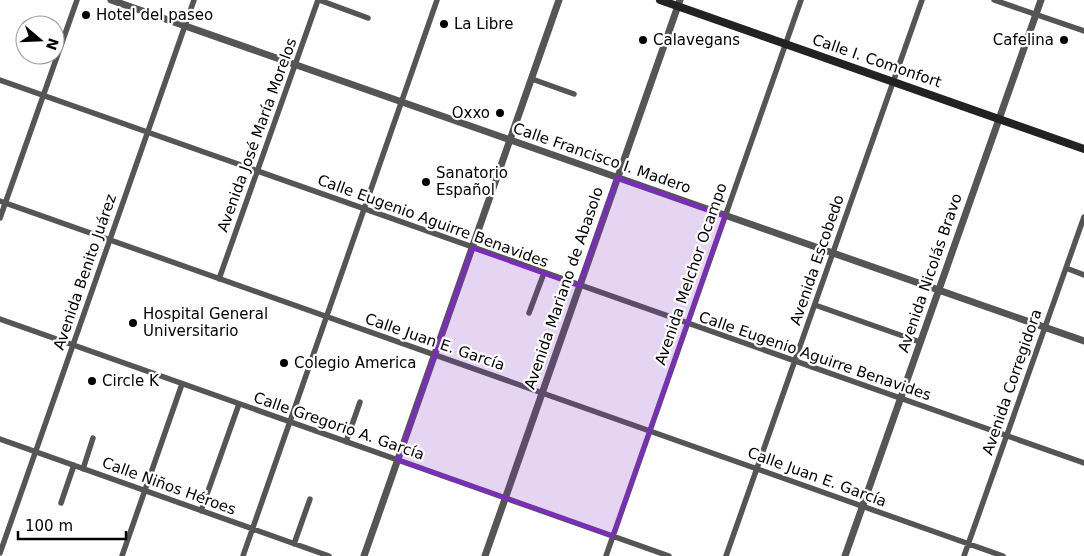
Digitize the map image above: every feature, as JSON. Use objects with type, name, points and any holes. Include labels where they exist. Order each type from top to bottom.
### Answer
[{"type":"main road","name":"Calle I. Comonfort","points":[[660,0],[679,3],[785,44],[1084,149]]},
{"type":"street","points":[[0,218],[3,202],[77,0]]},
{"type":"street","name":"Calle Francisco I. Madero","points":[[111,0],[1084,342]]},
{"type":"street","name":"Avenida Benito Juárez","points":[[0,553],[194,0]]},
{"type":"street","points":[[319,0],[368,18]]},
{"type":"street","name":"Avenida José María Morelos","points":[[219,279],[319,0]]},
{"type":"street","points":[[243,556],[438,0]]},
{"type":"street","points":[[364,556],[559,0]]},
{"type":"street","name":"Avenida Melchor Ocampo","points":[[606,556],[801,0]]},
{"type":"street","name":"Avenida Escobedo","points":[[726,556],[922,0]]},
{"type":"street","points":[[994,0],[1084,31]]},
{"type":"street","name":"Avenida Nicolás Bravo","points":[[845,556],[1040,0]]},
{"type":"street","name":"Avenida Mariano de Abasolo","points":[[485,556],[679,3]]},
{"type":"street","points":[[532,79],[574,94]]},
{"type":"street","name":"Calle Eugenio Aguirre Benavides","points":[[0,80],[1084,463]]},
{"type":"street","name":"Calle Juan E. García","points":[[3,202],[1003,556]]},
{"type":"street","name":"Avenida Corregidora","points":[[964,556],[1083,221]]},
{"type":"street","points":[[1066,268],[1084,275]]},
{"type":"street","points":[[529,313],[544,273]]},
{"type":"street","points":[[814,305],[920,342]]},
{"type":"street","name":"Calle Gregorio A. García","points":[[0,319],[669,556]]},
{"type":"street","points":[[122,556],[182,384]]},
{"type":"street","points":[[346,442],[360,402]]},
{"type":"street","points":[[202,511],[240,404]]},
{"type":"street","points":[[83,468],[93,438]]},
{"type":"street","name":"Calle Niños Héroes","points":[[0,439],[329,556]]},
{"type":"street","points":[[61,503],[74,465]]},
{"type":"street","points":[[294,544],[310,499]]},
{"type":"highlighted area","points":[[617,178],[725,216],[613,536],[398,460],[472,248],[579,286]]},
{"type":"place","name":"Hotel del paseo","points":[[86,15]]},
{"type":"place","name":"La Libre","points":[[444,24]]},
{"type":"place","name":"Calavegans","points":[[643,40]]},
{"type":"place","name":"Cafelina","points":[[1064,40]]},
{"type":"place","name":"Oxxo","points":[[500,113]]},
{"type":"place","name":"Sanatorio Español","points":[[426,182]]},
{"type":"place","name":"Hospital General Universitario","points":[[133,323]]},
{"type":"place","name":"Colegio America","points":[[284,363]]},
{"type":"place","name":"Circle K","points":[[92,381]]}]
